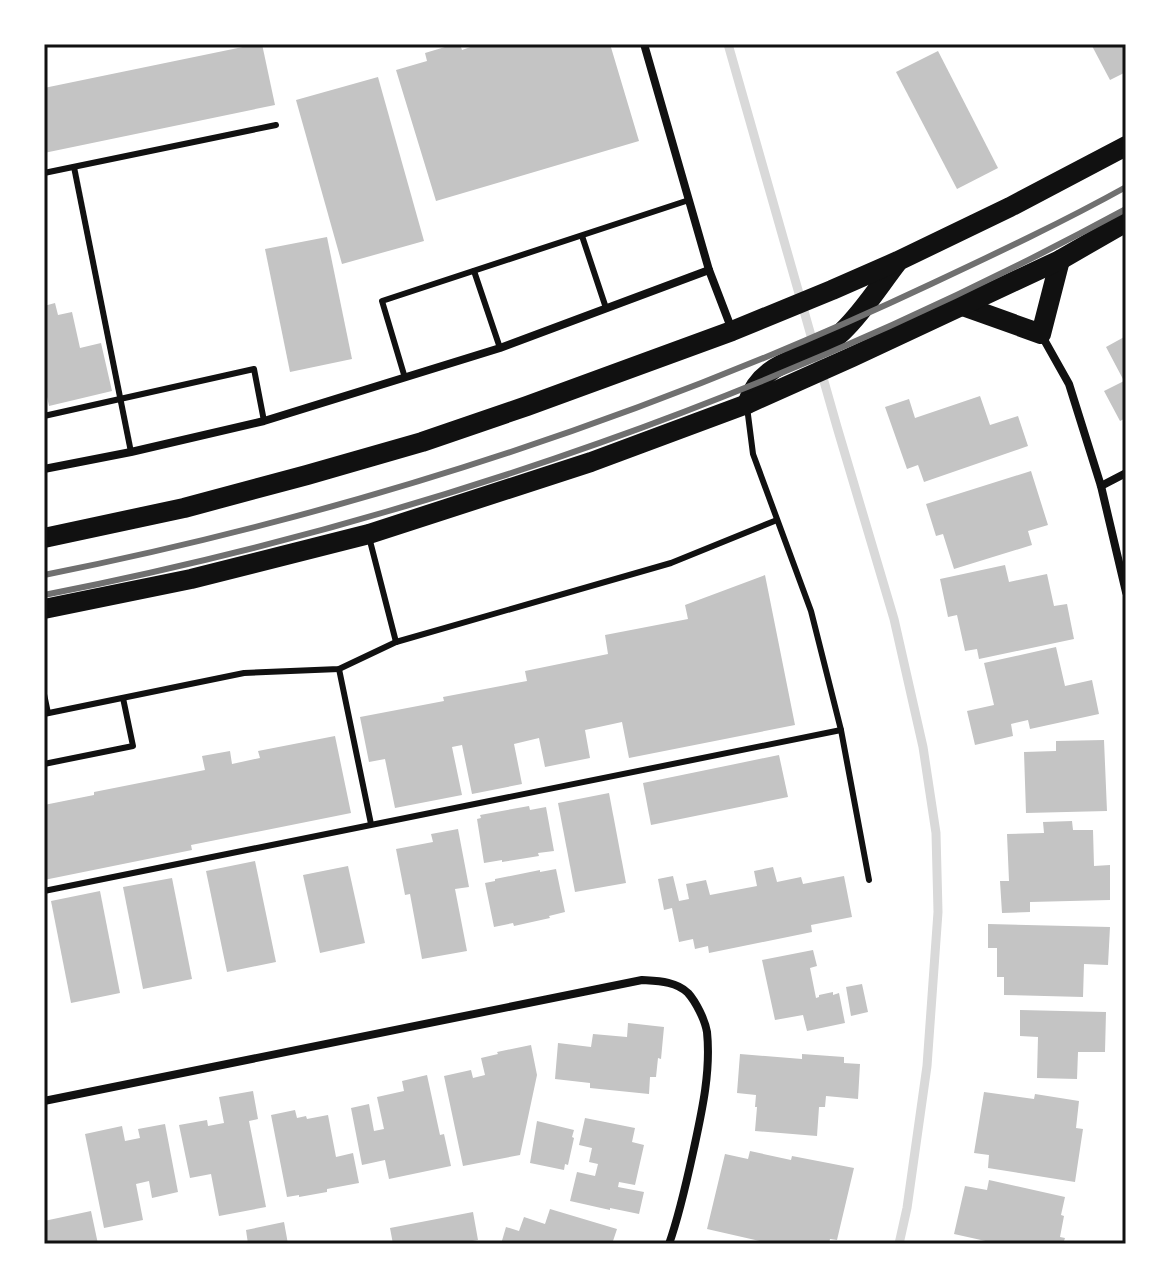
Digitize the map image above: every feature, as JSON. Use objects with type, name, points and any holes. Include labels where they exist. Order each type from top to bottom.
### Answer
[{"type":"main road","points":[[44,538],[184,508],[422,442],[527,406],[732,331],[832,290],[1010,207],[1126,146]]},
{"type":"main road","points":[[44,609],[191,579],[369,534],[591,462],[747,404],[852,357],[1060,260],[1126,222]]},
{"type":"main road","points":[[963,306],[1041,334],[1060,260]]},
{"type":"main road","points":[[747,404],[752,389],[762,375],[830,342],[844,331],[898,261]]},
{"type":"street","points":[[644,44],[709,270],[732,331]]},
{"type":"street","points":[[44,469],[264,421],[500,348],[709,270]]},
{"type":"street","points":[[1041,334],[1069,384],[1101,486],[1126,592]]},
{"type":"street","points":[[1101,486],[1126,473]]},
{"type":"street","points":[[44,1101],[642,980],[667,982],[687,992],[697,1008],[706,1028],[707,1049],[704,1100],[669,1244]]},
{"type":"lane","points":[[44,173],[276,125]]},
{"type":"lane","points":[[74,167],[131,452]]},
{"type":"lane","points":[[405,378],[382,301],[689,200]]},
{"type":"lane","points":[[582,236],[606,308]]},
{"type":"lane","points":[[474,271],[500,348]]},
{"type":"lane","points":[[44,416],[254,369],[264,421]]},
{"type":"lane","points":[[747,404],[753,454],[811,611],[841,730],[869,880]]},
{"type":"lane","points":[[44,694],[46,713],[244,673],[339,669],[396,642],[671,563],[777,520]]},
{"type":"lane","points":[[369,534],[396,642]]},
{"type":"lane","points":[[339,669],[371,824]]},
{"type":"lane","points":[[44,764],[133,746],[123,698]]},
{"type":"lane","points":[[44,891],[841,730]]},
{"type":"building","points":[[262,44],[275,105],[44,153],[44,88]]},
{"type":"building","points":[[460,44],[462,50],[479,44],[610,44],[639,141],[436,201],[396,70],[427,61],[425,53]]},
{"type":"building","points":[[1091,44],[1126,44],[1126,72],[1110,80]]},
{"type":"building","points":[[938,51],[998,168],[957,189],[896,72]]},
{"type":"building","points":[[378,77],[424,241],[342,264],[296,100]]},
{"type":"building","points":[[327,237],[352,359],[290,372],[265,249]]},
{"type":"building","points":[[55,303],[58,315],[72,312],[80,348],[101,343],[112,391],[49,406],[44,383],[44,306]]},
{"type":"building","points":[[1126,336],[1126,418],[1120,421],[1104,391],[1124,381],[1106,347]]},
{"type":"building","points":[[980,396],[990,425],[1018,416],[1028,446],[924,482],[918,465],[907,469],[885,407],[909,399],[915,418]]},
{"type":"building","points":[[1031,471],[1048,525],[1028,531],[1032,545],[954,569],[943,534],[936,536],[926,504]]},
{"type":"building","points":[[1005,565],[1009,582],[1047,574],[1054,606],[1067,604],[1074,639],[979,659],[977,649],[965,651],[957,615],[948,617],[940,579]]},
{"type":"building","points":[[765,575],[795,725],[629,758],[622,722],[585,730],[590,758],[545,767],[539,738],[514,744],[522,784],[472,794],[462,745],[452,747],[462,795],[395,808],[385,759],[369,762],[360,717],[527,681],[525,671],[608,654],[605,635],[688,619],[685,605]]},
{"type":"building","points":[[1056,647],[1065,686],[1092,680],[1099,714],[1030,729],[1028,720],[1011,724],[1013,736],[975,745],[967,711],[994,705],[984,663]]},
{"type":"building","points":[[335,736],[351,813],[191,845],[192,850],[44,880],[44,805],[205,770],[202,756],[230,751],[232,764],[260,758],[258,751]]},
{"type":"building","points":[[1104,740],[1107,811],[1026,813],[1024,752],[1056,751],[1056,741]]},
{"type":"building","points":[[779,755],[788,797],[651,825],[643,783]]},
{"type":"building","points":[[609,793],[626,883],[575,892],[558,803]]},
{"type":"building","points":[[529,806],[530,810],[546,807],[554,851],[484,863],[477,819],[481,818],[480,815]]},
{"type":"building","points":[[1072,821],[1073,830],[1093,830],[1094,866],[1110,865],[1110,900],[1030,902],[1030,912],[1002,913],[1000,881],[1009,881],[1007,834],[1044,833],[1043,822]]},
{"type":"building","points":[[458,829],[469,887],[455,889],[467,951],[422,959],[410,894],[405,895],[396,849],[433,842],[431,834]]},
{"type":"building","points":[[255,861],[276,962],[227,972],[206,871]]},
{"type":"building","points":[[348,866],[365,943],[320,953],[303,875]]},
{"type":"building","points":[[773,867],[777,882],[801,877],[803,884],[844,876],[852,917],[811,925],[812,932],[709,953],[708,946],[695,949],[693,939],[679,942],[672,908],[664,910],[658,879],[673,876],[679,901],[689,899],[686,884],[706,880],[710,895],[757,886],[754,871]]},
{"type":"building","points":[[556,869],[565,912],[514,926],[513,923],[494,927],[485,883]]},
{"type":"building","points":[[172,878],[192,979],[143,989],[123,887]]},
{"type":"building","points":[[100,891],[120,993],[71,1003],[51,901]]},
{"type":"building","points":[[988,924],[1110,927],[1108,965],[1084,964],[1083,997],[1004,995],[1004,977],[997,977],[997,948],[988,948]]},
{"type":"building","points":[[813,950],[817,966],[810,968],[816,998],[839,993],[845,1023],[807,1031],[803,1015],[775,1020],[762,960]]},
{"type":"building","points":[[862,984],[868,1012],[851,1016],[846,987]]},
{"type":"building","points":[[1020,1010],[1106,1012],[1105,1052],[1078,1052],[1077,1079],[1037,1078],[1038,1037],[1020,1036]]},
{"type":"building","points":[[628,1023],[664,1027],[661,1059],[658,1058],[656,1077],[650,1077],[649,1094],[590,1088],[590,1083],[555,1079],[558,1043],[591,1047],[593,1034],[627,1037]]},
{"type":"building","points":[[531,1045],[537,1075],[520,1155],[463,1166],[444,1076],[471,1070],[473,1078],[485,1075],[481,1058]]},
{"type":"building","points":[[740,1054],[802,1059],[802,1054],[844,1057],[844,1063],[860,1064],[858,1099],[826,1096],[825,1107],[819,1107],[817,1136],[755,1131],[756,1095],[737,1093]]},
{"type":"building","points":[[427,1075],[440,1135],[444,1134],[451,1166],[389,1179],[385,1160],[362,1165],[351,1108],[369,1104],[374,1131],[384,1129],[377,1097],[404,1091],[402,1081]]},
{"type":"building","points":[[253,1091],[258,1119],[249,1121],[266,1207],[219,1216],[211,1174],[190,1178],[179,1125],[207,1120],[208,1126],[224,1123],[219,1097]]},
{"type":"building","points":[[984,1092],[1034,1099],[1035,1094],[1079,1101],[1076,1128],[1083,1129],[1075,1182],[988,1168],[989,1155],[974,1153]]},
{"type":"building","points":[[295,1110],[297,1118],[328,1115],[336,1157],[353,1153],[359,1183],[327,1189],[327,1192],[287,1197],[271,1115]]},
{"type":"building","points":[[585,1118],[635,1128],[632,1142],[644,1145],[635,1185],[619,1182],[618,1187],[644,1192],[639,1214],[570,1201],[577,1172],[595,1176],[598,1164],[589,1162],[592,1148],[579,1145]]},
{"type":"building","points":[[537,1121],[574,1130],[568,1165],[565,1164],[564,1170],[530,1163]]},
{"type":"building","points":[[165,1124],[178,1192],[152,1198],[149,1181],[136,1184],[143,1220],[104,1228],[85,1134],[122,1126],[125,1141],[140,1138],[138,1129]]},
{"type":"building","points":[[750,1151],[854,1168],[837,1240],[830,1239],[829,1244],[773,1244],[707,1229],[725,1154],[748,1159]]},
{"type":"building","points":[[989,1180],[1065,1197],[1060,1237],[1065,1238],[1063,1244],[999,1244],[954,1234],[965,1186],[987,1190]]},
{"type":"building","points":[[550,1209],[617,1229],[612,1244],[501,1244],[506,1227],[519,1231],[524,1217],[545,1224]]},
{"type":"building","points":[[91,1211],[98,1244],[44,1244],[44,1221]]},
{"type":"building","points":[[473,1212],[478,1240],[467,1244],[393,1244],[390,1228]]},
{"type":"building","points":[[284,1222],[288,1244],[248,1244],[246,1230]]},
{"type":"waterway","points":[[728,44],[894,619],[923,747],[936,833],[938,912],[927,1066],[899,1244]]},
{"type":"railway","points":[[44,575],[272,522],[385,491],[607,418],[824,332],[1005,249],[1126,187]]},
{"type":"railway","points":[[44,595],[185,565],[325,529],[463,489],[600,443],[735,392],[867,336],[998,275],[1126,209]]}]
